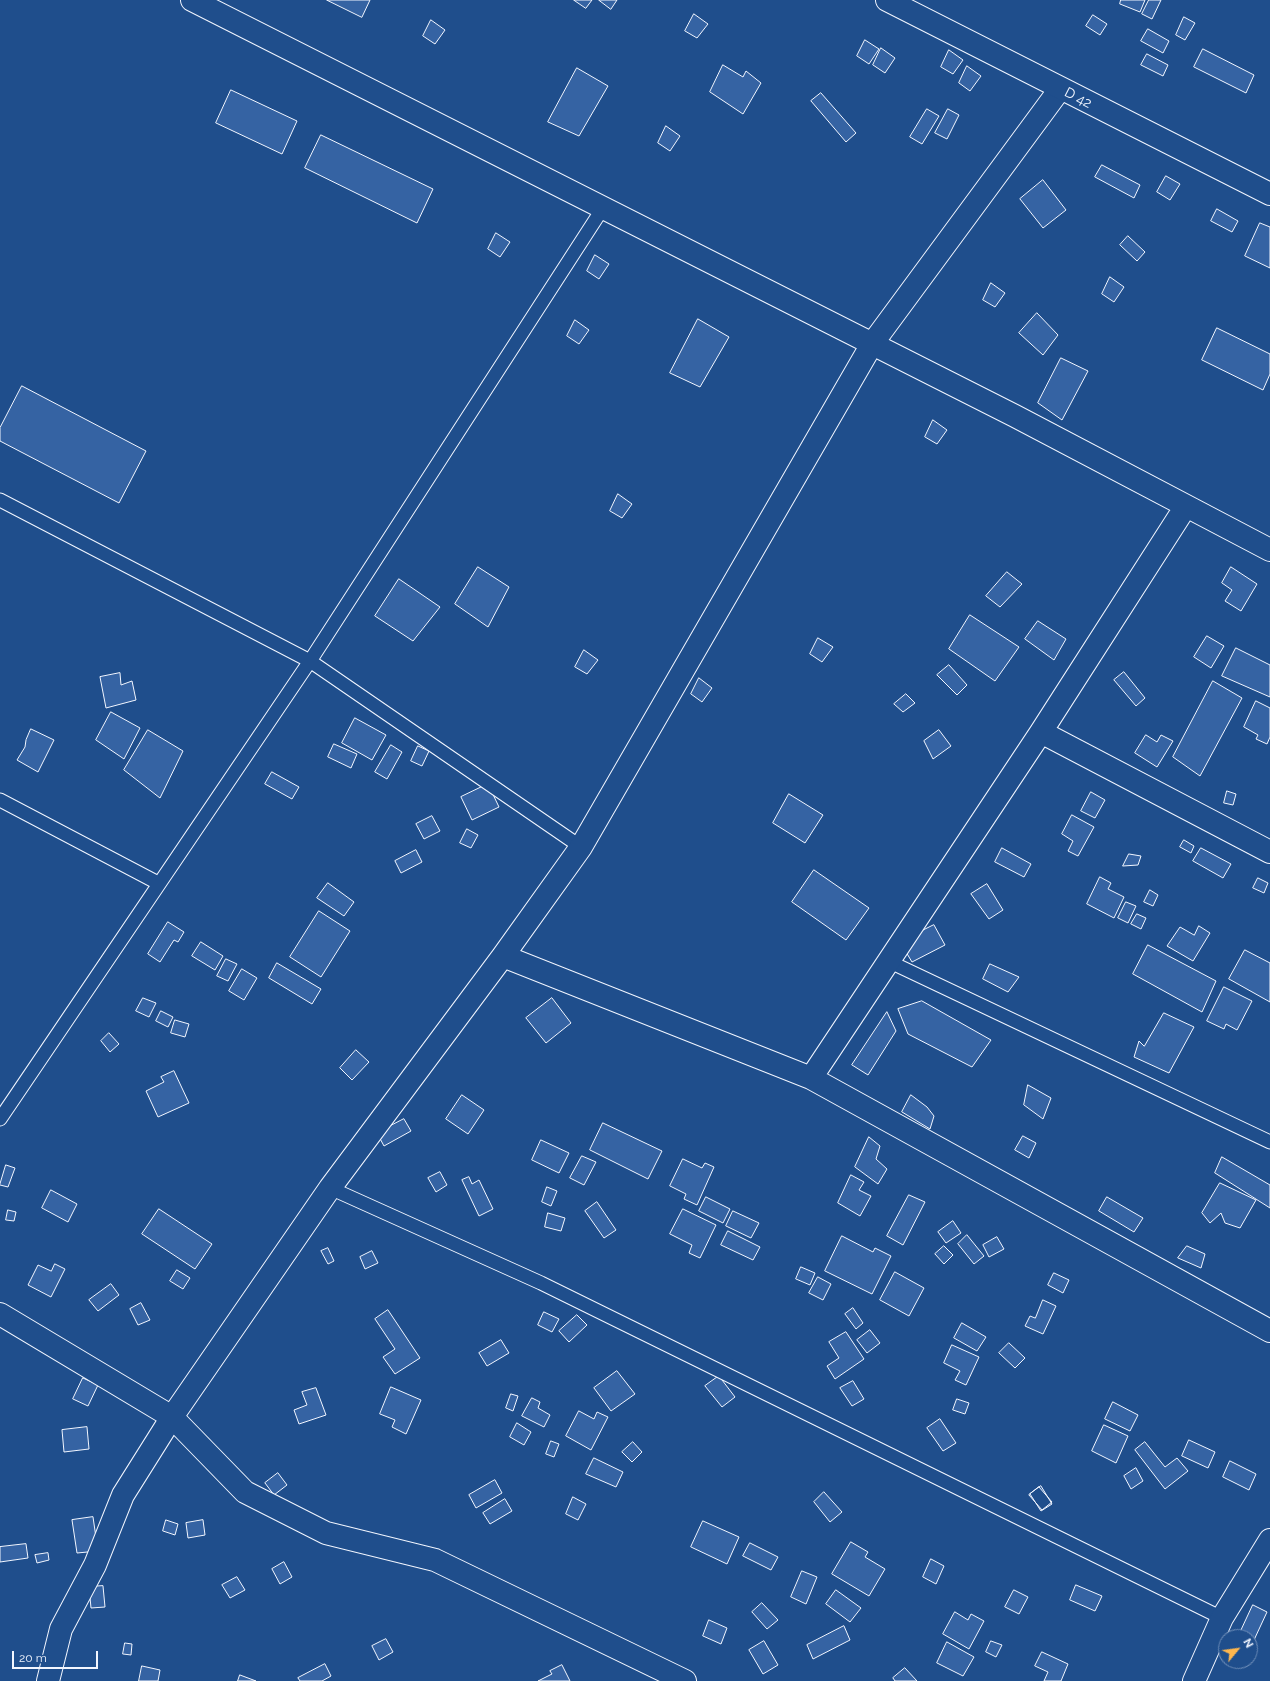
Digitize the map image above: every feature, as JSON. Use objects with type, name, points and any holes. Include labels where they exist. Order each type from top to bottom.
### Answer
[{"type":"street","points":[[192,0],[1015,416],[1270,550]]},
{"type":"street","name":"D 42","points":[[886,0],[1270,194]]},
{"type":"street","points":[[48,1681],[61,1629],[95,1565],[123,1495],[172,1417],[330,1188],[503,956],[581,847],[872,344],[1060,89]]},
{"type":"street","points":[[811,1078],[1041,732],[1186,506]]},
{"type":"street","points":[[1041,732],[1270,852]]},
{"type":"street","points":[[503,956],[811,1078],[1270,1331]]},
{"type":"street","points":[[0,1314],[172,1417],[244,1492],[326,1533],[435,1560],[685,1681]]},
{"type":"street","points":[[1194,1681],[1222,1618],[1270,1540]]},
{"type":"lane","points":[[2,1112],[310,661],[603,208]]},
{"type":"lane","points":[[0,500],[310,661],[581,847]]},
{"type":"lane","points":[[0,800],[158,883]]},
{"type":"lane","points":[[888,962],[1270,1142]]},
{"type":"lane","points":[[330,1188],[541,1283],[1222,1618]]},
{"type":"building","points":[[327,0],[370,0],[362,17]]},
{"type":"building","points":[[574,0],[592,0],[586,8]]},
{"type":"building","points":[[599,0],[617,0],[611,9]]},
{"type":"building","points":[[1121,0],[1145,0],[1140,12],[1120,4]]},
{"type":"building","points":[[1149,0],[1161,0],[1152,19],[1142,14]]},
{"type":"building","points":[[694,14],[708,24],[697,38],[685,31]]},
{"type":"building","points":[[1093,15],[1107,24],[1100,35],[1086,26]]},
{"type":"building","points":[[1184,17],[1195,23],[1185,40],[1176,35]]},
{"type":"building","points":[[431,20],[445,30],[435,44],[423,36]]},
{"type":"building","points":[[1148,29],[1169,41],[1163,53],[1141,41]]},
{"type":"building","points":[[865,40],[879,49],[869,64],[857,56]]},
{"type":"building","points":[[881,48],[895,58],[885,73],[873,65]]},
{"type":"building","points":[[1203,49],[1254,75],[1246,93],[1194,67]]},
{"type":"building","points":[[949,50],[963,60],[953,74],[941,67]]},
{"type":"building","points":[[1147,54],[1168,65],[1163,76],[1141,65]]},
{"type":"building","points":[[723,65],[743,77],[746,71],[761,83],[743,114],[710,92]]},
{"type":"building","points":[[967,66],[981,76],[970,91],[959,83]]},
{"type":"building","points":[[577,68],[608,86],[579,136],[548,122]]},
{"type":"building","points":[[231,90],[297,121],[282,154],[216,123]]},
{"type":"building","points":[[821,93],[856,133],[846,142],[811,101]]},
{"type":"building","points":[[927,109],[939,116],[922,144],[910,137]]},
{"type":"building","points":[[948,109],[959,115],[947,139],[935,133]]},
{"type":"building","points":[[666,126],[680,136],[670,151],[658,143]]},
{"type":"building","points":[[321,135],[433,189],[417,223],[305,168]]},
{"type":"building","points":[[1102,165],[1140,185],[1134,198],[1095,177]]},
{"type":"building","points":[[1166,176],[1180,184],[1170,200],[1157,192]]},
{"type":"building","points":[[1043,180],[1066,210],[1043,228],[1020,199]]},
{"type":"building","points":[[1217,209],[1238,221],[1232,232],[1211,221]]},
{"type":"building","points":[[1260,223],[1270,227],[1270,268],[1245,256]]},
{"type":"building","points":[[496,233],[510,242],[500,257],[488,249]]},
{"type":"building","points":[[1128,236],[1145,252],[1137,261],[1120,245]]},
{"type":"building","points":[[595,255],[609,264],[599,279],[587,271]]},
{"type":"building","points":[[1110,277],[1124,287],[1114,302],[1102,294]]},
{"type":"building","points":[[991,283],[1005,293],[995,307],[983,300]]},
{"type":"building","points":[[1037,313],[1058,335],[1043,355],[1019,333]]},
{"type":"building","points":[[698,319],[729,337],[700,387],[670,373]]},
{"type":"building","points":[[575,320],[589,330],[579,344],[567,336]]},
{"type":"building","points":[[1217,328],[1270,354],[1270,374],[1263,390],[1202,360]]},
{"type":"building","points":[[1061,358],[1088,371],[1062,420],[1038,403]]},
{"type":"building","points":[[22,386],[146,451],[119,503],[0,441],[0,428]]},
{"type":"building","points":[[933,420],[947,430],[937,444],[925,437]]},
{"type":"building","points":[[618,494],[632,504],[622,518],[610,511]]},
{"type":"building","points":[[478,567],[509,587],[488,627],[455,604]]},
{"type":"building","points":[[1231,567],[1257,584],[1241,611],[1225,601],[1232,590],[1222,583]]},
{"type":"building","points":[[1007,572],[1022,584],[1000,607],[986,596]]},
{"type":"building","points":[[399,579],[440,607],[413,641],[375,616]]},
{"type":"building","points":[[970,615],[1019,647],[995,681],[949,649]]},
{"type":"building","points":[[1038,621],[1066,639],[1054,660],[1025,639]]},
{"type":"building","points":[[1207,636],[1224,646],[1211,668],[1194,657]]},
{"type":"building","points":[[818,638],[833,647],[822,662],[810,654]]},
{"type":"building","points":[[1236,648],[1270,665],[1270,697],[1222,676]]},
{"type":"building","points":[[584,650],[598,660],[587,674],[575,667]]},
{"type":"building","points":[[949,665],[967,685],[957,695],[937,675]]},
{"type":"building","points":[[1124,672],[1145,698],[1136,706],[1114,680]]},
{"type":"building","points":[[120,673],[121,685],[132,681],[136,700],[106,708],[100,677]]},
{"type":"building","points":[[699,678],[712,688],[702,702],[691,694]]},
{"type":"building","points":[[1213,681],[1242,698],[1200,776],[1173,757]]},
{"type":"building","points":[[906,694],[915,703],[903,712],[894,704]]},
{"type":"building","points":[[1256,701],[1270,708],[1270,737],[1267,744],[1256,739],[1258,735],[1244,727]]},
{"type":"building","points":[[111,712],[140,728],[124,759],[96,740]]},
{"type":"building","points":[[355,718],[386,735],[372,760],[342,743]]},
{"type":"building","points":[[31,729],[54,740],[38,772],[17,760],[25,747],[26,740]]},
{"type":"building","points":[[148,730],[183,751],[160,798],[124,770]]},
{"type":"building","points":[[939,730],[951,746],[933,759],[924,741]]},
{"type":"building","points":[[1146,735],[1157,742],[1161,735],[1173,741],[1157,767],[1135,753]]},
{"type":"building","points":[[334,744],[357,754],[351,768],[328,757]]},
{"type":"building","points":[[391,745],[402,752],[387,779],[375,772]]},
{"type":"building","points":[[418,746],[429,751],[422,766],[411,761]]},
{"type":"building","points":[[272,772],[299,787],[292,799],[265,784]]},
{"type":"building","points":[[488,784],[499,807],[472,820],[461,797]]},
{"type":"building","points":[[1227,791],[1236,794],[1233,805],[1224,803]]},
{"type":"building","points":[[1091,792],[1105,800],[1095,818],[1081,811]]},
{"type":"building","points":[[789,794],[823,815],[805,843],[773,823]]},
{"type":"building","points":[[1072,815],[1094,827],[1078,856],[1068,851],[1073,841],[1062,834]]},
{"type":"building","points":[[432,816],[440,831],[424,839],[416,824]]},
{"type":"building","points":[[467,829],[478,835],[471,848],[460,843]]},
{"type":"building","points":[[1184,840],[1194,846],[1191,853],[1180,847]]},
{"type":"building","points":[[1002,848],[1031,864],[1024,877],[995,862]]},
{"type":"building","points":[[1201,848],[1231,864],[1223,878],[1193,861]]},
{"type":"building","points":[[416,850],[422,862],[401,873],[395,861]]},
{"type":"building","points":[[1129,854],[1141,856],[1138,865],[1123,866]]},
{"type":"building","points":[[814,870],[869,908],[846,940],[792,902]]},
{"type":"building","points":[[1100,877],[1111,883],[1108,889],[1124,897],[1114,918],[1087,904]]},
{"type":"building","points":[[1258,878],[1268,883],[1264,893],[1253,888]]},
{"type":"building","points":[[328,883],[354,902],[344,916],[317,898]]},
{"type":"building","points":[[987,884],[1003,910],[989,919],[971,894]]},
{"type":"building","points":[[1150,890],[1158,895],[1153,906],[1144,902]]},
{"type":"building","points":[[1126,902],[1136,906],[1128,923],[1118,918]]},
{"type":"building","points":[[319,911],[350,931],[321,977],[290,957]]},
{"type":"building","points":[[1137,914],[1146,918],[1141,929],[1131,924]]},
{"type":"building","points":[[168,922],[184,932],[178,942],[174,940],[160,962],[148,954]]},
{"type":"building","points":[[934,925],[945,945],[912,962],[900,942]]},
{"type":"building","points":[[1199,926],[1210,933],[1193,961],[1167,946],[1180,927],[1194,935]]},
{"type":"building","points":[[201,942],[223,956],[215,970],[192,956]]},
{"type":"building","points":[[1148,945],[1216,981],[1202,1012],[1133,974]]},
{"type":"building","points":[[1245,950],[1270,963],[1270,1002],[1229,979]]},
{"type":"building","points":[[226,959],[237,964],[228,981],[217,976]]},
{"type":"building","points":[[277,963],[321,989],[312,1004],[269,978]]},
{"type":"building","points":[[990,964],[1019,977],[1008,992],[983,979]]},
{"type":"building","points":[[242,969],[257,978],[244,1000],[229,991]]},
{"type":"building","points":[[1224,987],[1252,1001],[1237,1030],[1226,1024],[1224,1029],[1207,1021]]},
{"type":"building","points":[[143,998],[156,1003],[149,1017],[136,1011]]},
{"type":"building","points":[[552,998],[571,1023],[546,1043],[526,1018]]},
{"type":"building","points":[[922,1001],[991,1040],[972,1067],[908,1034],[898,1009]]},
{"type":"building","points":[[161,1011],[173,1017],[168,1027],[156,1021]]},
{"type":"building","points":[[887,1012],[896,1031],[868,1075],[852,1065]]},
{"type":"building","points":[[1164,1013],[1194,1027],[1169,1073],[1134,1057],[1139,1041],[1144,1046]]},
{"type":"building","points":[[175,1020],[189,1024],[185,1037],[171,1033]]},
{"type":"building","points":[[109,1033],[119,1044],[110,1052],[101,1041]]},
{"type":"building","points":[[356,1050],[369,1062],[352,1080],[340,1068]]},
{"type":"building","points":[[174,1071],[189,1103],[158,1117],[146,1091],[164,1082],[161,1077]]},
{"type":"building","points":[[1028,1085],[1051,1098],[1043,1119],[1024,1105]]},
{"type":"building","points":[[462,1095],[484,1110],[468,1134],[446,1119]]},
{"type":"building","points":[[911,1095],[927,1107],[934,1116],[930,1129],[902,1112]]},
{"type":"building","points":[[404,1119],[411,1131],[384,1146],[377,1133]]},
{"type":"building","points":[[603,1123],[662,1151],[648,1179],[590,1150]]},
{"type":"building","points":[[1023,1136],[1036,1143],[1029,1158],[1015,1150]]},
{"type":"building","points":[[869,1137],[880,1146],[876,1159],[887,1169],[878,1184],[855,1167]]},
{"type":"building","points":[[541,1140],[569,1153],[559,1173],[532,1160]]},
{"type":"building","points":[[582,1156],[596,1162],[584,1185],[570,1178]]},
{"type":"building","points":[[1222,1157],[1270,1185],[1270,1208],[1215,1173]]},
{"type":"building","points":[[683,1159],[702,1168],[705,1163],[714,1167],[697,1205],[684,1199],[686,1194],[670,1186]]},
{"type":"building","points":[[6,1165],[15,1168],[8,1187],[0,1185]]},
{"type":"building","points":[[440,1172],[447,1185],[436,1192],[428,1178]]},
{"type":"building","points":[[851,1175],[864,1182],[859,1190],[871,1196],[860,1216],[838,1203]]},
{"type":"building","points":[[469,1177],[472,1184],[479,1180],[493,1209],[479,1216],[462,1180]]},
{"type":"building","points":[[1220,1183],[1256,1200],[1240,1228],[1225,1223],[1221,1213],[1210,1223],[1202,1213]]},
{"type":"building","points":[[547,1187],[557,1191],[551,1206],[542,1202]]},
{"type":"building","points":[[51,1190],[77,1204],[68,1222],[42,1208]]},
{"type":"building","points":[[909,1195],[925,1202],[903,1245],[887,1236]]},
{"type":"building","points":[[706,1197],[730,1209],[723,1223],[699,1211]]},
{"type":"building","points":[[1107,1197],[1143,1218],[1134,1232],[1099,1211]]},
{"type":"building","points":[[597,1202],[616,1230],[604,1238],[585,1211]]},
{"type":"building","points":[[159,1209],[212,1244],[195,1269],[142,1234]]},
{"type":"building","points":[[683,1209],[716,1225],[700,1258],[689,1253],[692,1245],[670,1234]]},
{"type":"building","points":[[8,1210],[16,1212],[14,1221],[6,1220]]},
{"type":"building","points":[[733,1211],[759,1223],[751,1238],[726,1226]]},
{"type":"building","points":[[548,1213],[565,1218],[561,1231],[545,1227]]},
{"type":"building","points":[[953,1221],[961,1233],[946,1243],[938,1232]]},
{"type":"building","points":[[728,1231],[760,1247],[753,1260],[721,1245]]},
{"type":"building","points":[[967,1235],[984,1256],[974,1264],[958,1244]]},
{"type":"building","points":[[842,1236],[873,1252],[875,1248],[891,1256],[872,1294],[825,1271]]},
{"type":"building","points":[[997,1237],[1004,1249],[989,1257],[983,1245]]},
{"type":"building","points":[[944,1246],[953,1255],[944,1264],[935,1254]]},
{"type":"building","points":[[1187,1246],[1205,1254],[1201,1268],[1178,1258]]},
{"type":"building","points":[[328,1248],[334,1261],[328,1264],[321,1251]]},
{"type":"building","points":[[372,1251],[378,1263],[365,1269],[360,1257]]},
{"type":"building","points":[[55,1264],[65,1269],[51,1297],[28,1285],[38,1265],[51,1271]]},
{"type":"building","points":[[801,1267],[815,1273],[810,1285],[796,1279]]},
{"type":"building","points":[[177,1270],[190,1278],[183,1289],[170,1281]]},
{"type":"building","points":[[895,1272],[924,1288],[909,1316],[880,1300]]},
{"type":"building","points":[[1054,1273],[1069,1280],[1063,1293],[1048,1285]]},
{"type":"building","points":[[818,1277],[831,1284],[823,1300],[809,1293]]},
{"type":"building","points":[[111,1284],[119,1295],[98,1311],[89,1300]]},
{"type":"building","points":[[1043,1300],[1056,1306],[1043,1334],[1025,1326],[1030,1316],[1035,1318]]},
{"type":"building","points":[[141,1303],[150,1320],[138,1325],[130,1309]]},
{"type":"building","points":[[853,1308],[863,1323],[856,1329],[845,1314]]},
{"type":"building","points":[[388,1310],[420,1358],[395,1374],[383,1357],[395,1349],[375,1319]]},
{"type":"building","points":[[544,1312],[559,1319],[552,1332],[538,1325]]},
{"type":"building","points":[[577,1315],[587,1325],[569,1342],[559,1331]]},
{"type":"building","points":[[962,1323],[986,1337],[977,1351],[954,1338]]},
{"type":"building","points":[[870,1330],[880,1343],[867,1353],[857,1340]]},
{"type":"building","points":[[846,1332],[864,1359],[835,1379],[827,1366],[839,1358],[829,1342]]},
{"type":"building","points":[[501,1340],[509,1353],[487,1366],[479,1353]]},
{"type":"building","points":[[1009,1343],[1025,1358],[1015,1368],[999,1353]]},
{"type":"building","points":[[952,1345],[979,1357],[966,1385],[955,1380],[960,1371],[944,1363]]},
{"type":"building","points":[[617,1371],[635,1394],[611,1411],[594,1388]]},
{"type":"building","points":[[719,1376],[735,1397],[722,1407],[705,1386]]},
{"type":"building","points":[[83,1378],[98,1385],[88,1406],[73,1399]]},
{"type":"building","points":[[853,1381],[864,1399],[852,1406],[840,1388]]},
{"type":"building","points":[[391,1387],[421,1400],[406,1434],[392,1427],[395,1420],[380,1414]]},
{"type":"building","points":[[316,1388],[326,1415],[299,1424],[294,1410],[307,1405],[302,1392]]},
{"type":"building","points":[[511,1394],[518,1396],[513,1411],[506,1408]]},
{"type":"building","points":[[532,1398],[540,1402],[538,1408],[550,1415],[544,1427],[522,1416]]},
{"type":"building","points":[[957,1399],[969,1403],[965,1414],[953,1410]]},
{"type":"building","points":[[1113,1402],[1138,1415],[1130,1431],[1105,1419]]},
{"type":"building","points":[[579,1411],[594,1419],[597,1412],[608,1417],[591,1450],[566,1436]]},
{"type":"building","points":[[940,1419],[956,1443],[943,1451],[927,1428]]},
{"type":"building","points":[[517,1423],[531,1432],[524,1445],[510,1437]]},
{"type":"building","points":[[1104,1425],[1128,1436],[1116,1463],[1092,1451]]},
{"type":"building","points":[[87,1427],[89,1449],[64,1452],[62,1430]]},
{"type":"building","points":[[1189,1440],[1215,1452],[1208,1468],[1182,1456]]},
{"type":"building","points":[[551,1441],[559,1444],[554,1457],[546,1454]]},
{"type":"building","points":[[633,1442],[642,1452],[632,1462],[622,1452]]},
{"type":"building","points":[[1145,1442],[1165,1467],[1177,1458],[1188,1471],[1165,1489],[1135,1450]]},
{"type":"building","points":[[594,1458],[623,1472],[616,1487],[586,1474]]},
{"type":"building","points":[[1230,1461],[1256,1474],[1249,1490],[1223,1477]]},
{"type":"building","points":[[1136,1468],[1143,1481],[1131,1489],[1124,1476]]},
{"type":"building","points":[[278,1473],[287,1485],[274,1495],[265,1483]]},
{"type":"building","points":[[495,1480],[502,1493],[476,1508],[469,1495]]},
{"type":"building","points":[[1041,1486],[1052,1504],[1041,1511],[1030,1494]]},
{"type":"building","points":[[1039,1487],[1052,1502],[1042,1510],[1029,1495]]},
{"type":"building","points":[[824,1492],[842,1512],[830,1522],[814,1502]]},
{"type":"building","points":[[573,1497],[586,1504],[578,1520],[566,1514]]},
{"type":"building","points":[[505,1499],[512,1511],[490,1524],[483,1513]]},
{"type":"building","points":[[93,1517],[98,1551],[77,1553],[72,1520]]},
{"type":"building","points":[[166,1520],[178,1524],[175,1535],[163,1531]]},
{"type":"building","points":[[203,1520],[205,1535],[188,1538],[186,1523]]},
{"type":"building","points":[[703,1521],[739,1537],[727,1564],[691,1547]]},
{"type":"building","points":[[851,1542],[868,1552],[865,1557],[885,1569],[869,1596],[832,1574]]},
{"type":"building","points":[[750,1543],[778,1557],[771,1570],[743,1556]]},
{"type":"building","points":[[26,1544],[28,1558],[0,1562],[0,1547]]},
{"type":"building","points":[[48,1553],[49,1560],[37,1563],[35,1555]]},
{"type":"building","points":[[931,1559],[944,1566],[936,1584],[923,1577]]},
{"type":"building","points":[[284,1562],[292,1577],[280,1584],[272,1569]]},
{"type":"building","points":[[802,1571],[817,1577],[806,1604],[791,1597]]},
{"type":"building","points":[[237,1577],[245,1590],[230,1598],[222,1585]]},
{"type":"building","points":[[1076,1585],[1102,1596],[1095,1611],[1070,1600]]},
{"type":"building","points":[[103,1586],[105,1607],[91,1608],[89,1587]]},
{"type":"building","points":[[836,1590],[861,1608],[850,1622],[826,1604]]},
{"type":"building","points":[[1014,1590],[1028,1597],[1019,1614],[1005,1607]]},
{"type":"building","points":[[762,1603],[778,1620],[767,1629],[752,1612]]},
{"type":"building","points":[[1253,1605],[1267,1612],[1258,1631],[1258,1629],[1242,1629]]},
{"type":"building","points":[[955,1612],[968,1620],[971,1614],[984,1621],[969,1649],[943,1634]]},
{"type":"building","points":[[709,1620],[727,1628],[721,1644],[703,1636]]},
{"type":"building","points":[[844,1626],[850,1640],[813,1659],[807,1645]]},
{"type":"building","points":[[386,1639],[393,1652],[379,1660],[372,1646]]},
{"type":"building","points":[[764,1641],[778,1665],[763,1674],[749,1650]]},
{"type":"building","points":[[991,1641],[1002,1645],[996,1657],[986,1652]]},
{"type":"building","points":[[947,1642],[974,1657],[963,1676],[937,1663]]},
{"type":"building","points":[[125,1643],[132,1644],[131,1655],[123,1654]]},
{"type":"building","points":[[1042,1652],[1068,1664],[1061,1681],[1044,1681],[1048,1672],[1035,1666]]},
{"type":"building","points":[[325,1664],[331,1676],[322,1681],[300,1681],[298,1678]]},
{"type":"building","points":[[562,1665],[570,1681],[538,1681],[552,1674],[550,1671]]},
{"type":"building","points":[[142,1666],[160,1670],[158,1681],[139,1681]]},
{"type":"building","points":[[905,1668],[917,1681],[895,1681],[893,1678]]},
{"type":"building","points":[[240,1675],[256,1681],[238,1681]]}]
